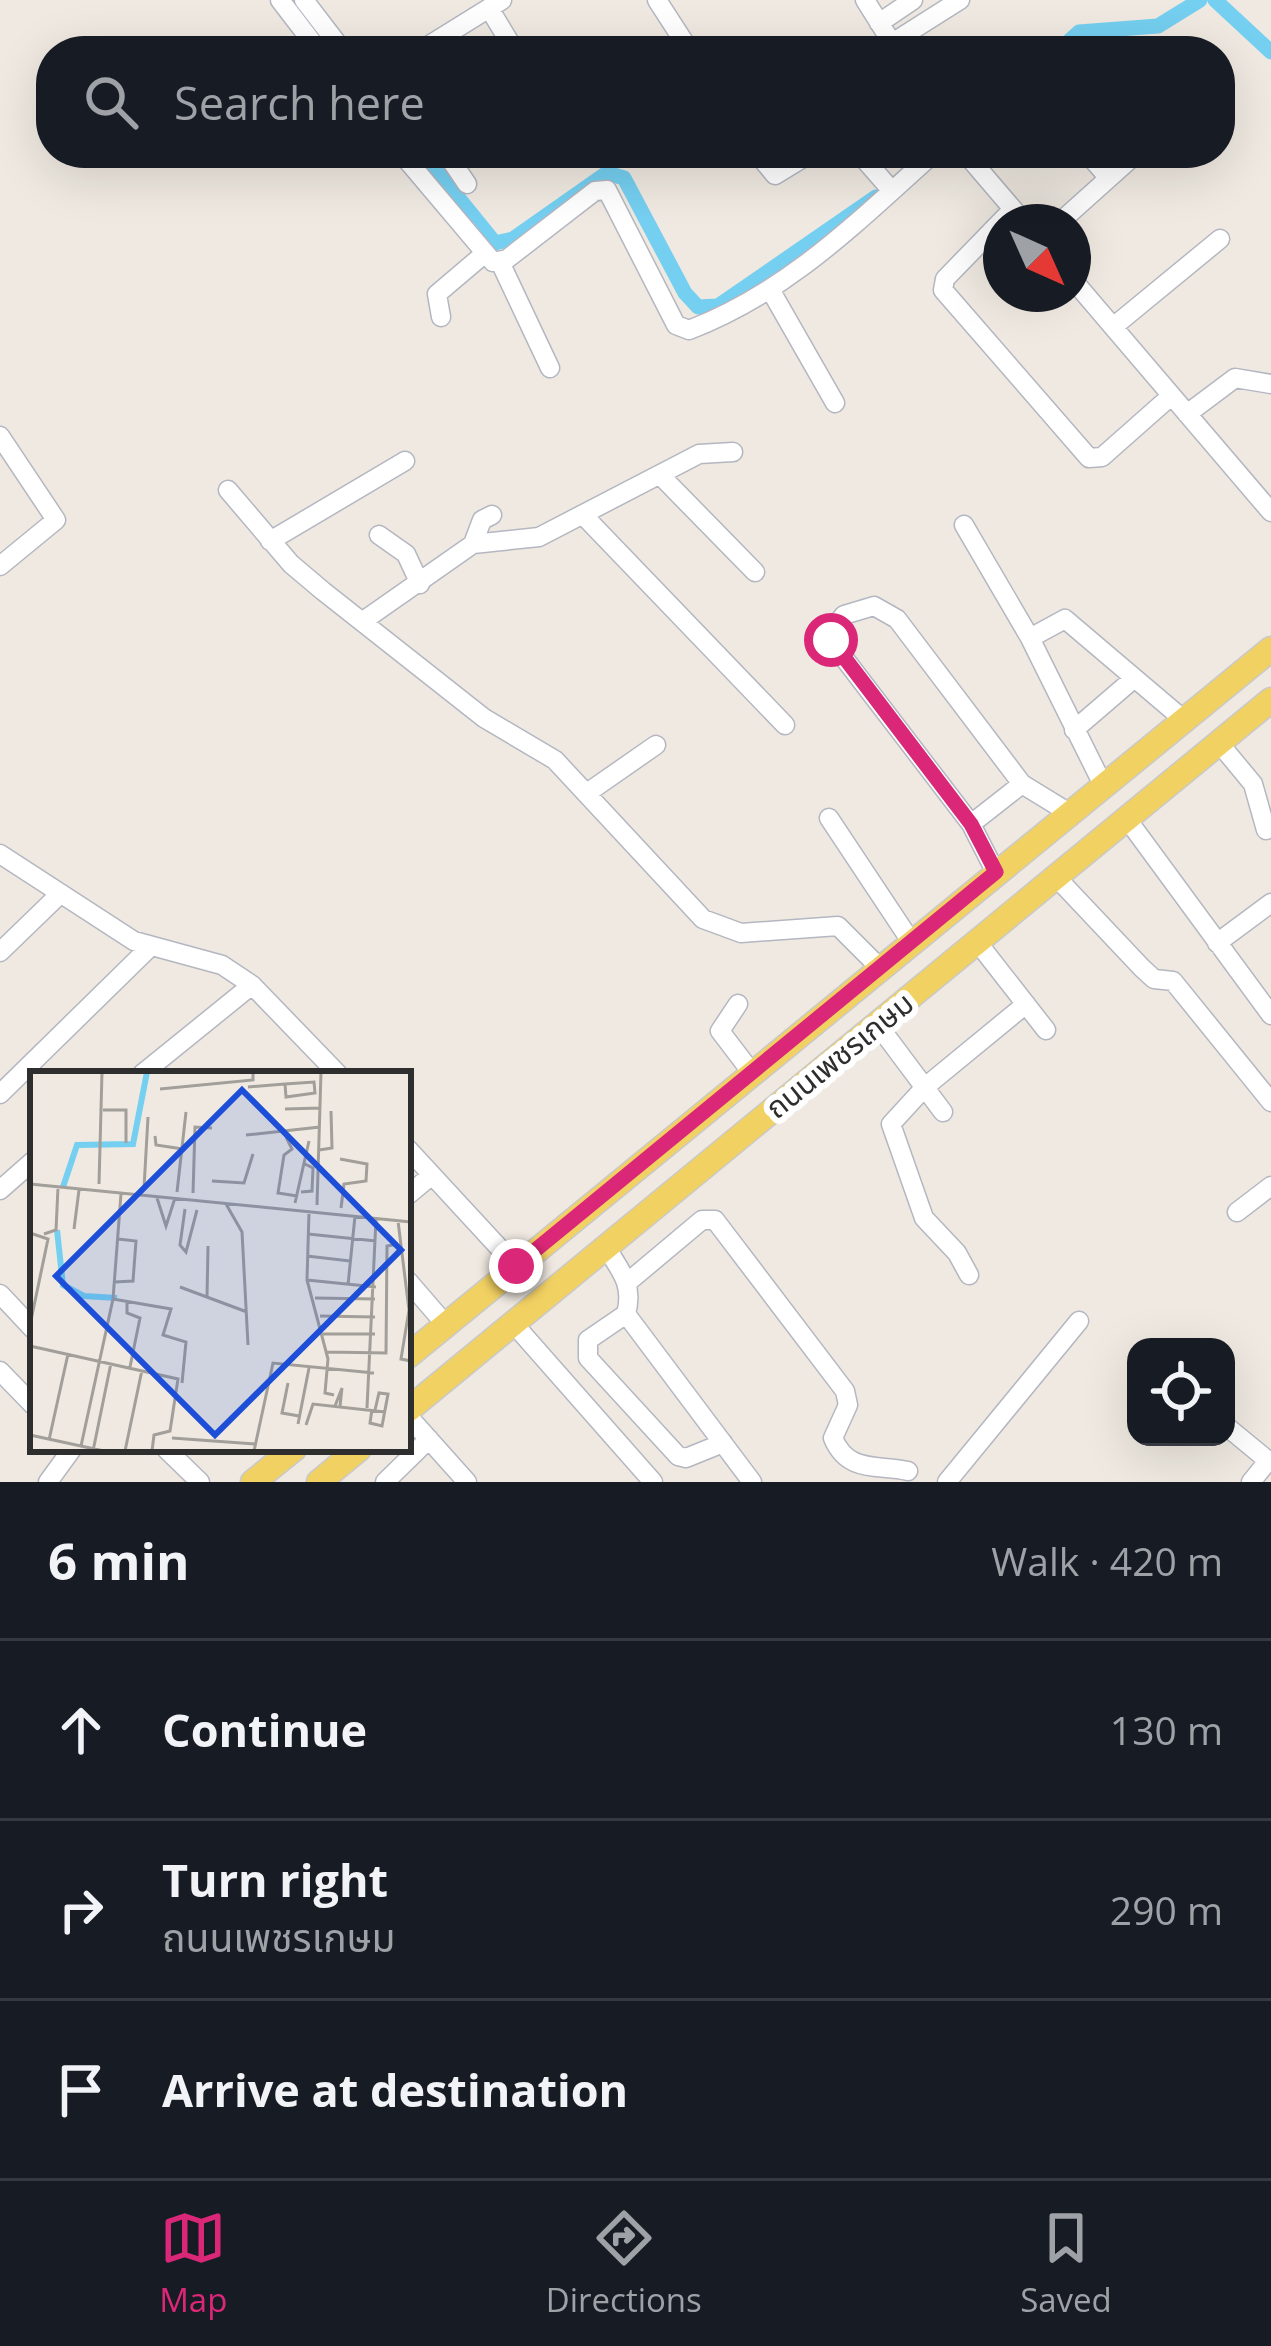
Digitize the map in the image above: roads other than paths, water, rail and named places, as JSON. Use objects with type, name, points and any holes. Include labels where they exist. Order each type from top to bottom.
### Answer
[{"type":"main road","name":"ถนนเพชรเกษม","points":[[411,1353],[1271,650]]},
{"type":"main road","name":"ถนนเพชรเกษม","points":[[411,1410],[1270,702]]},
{"type":"main road","points":[[253,1482],[290,1452]]},
{"type":"main road","points":[[319,1482],[355,1452]]},
{"type":"street","points":[[280,0],[308,36]]},
{"type":"street","points":[[304,0],[332,36]]},
{"type":"street","points":[[657,0],[680,36]]},
{"type":"street","points":[[865,0],[888,36]]},
{"type":"street","points":[[880,23],[913,0]]},
{"type":"street","points":[[910,36],[960,0]]},
{"type":"street","points":[[444,36],[495,4],[509,36]]},
{"type":"street","points":[[414,168],[492,258],[550,368]]},
{"type":"street","points":[[456,168],[467,184]]},
{"type":"street","points":[[872,168],[892,190]]},
{"type":"street","points":[[441,317],[437,294],[595,190],[607,190],[682,329],[771,291],[816,260],[917,168]]},
{"type":"street","points":[[978,168],[1009,204]]},
{"type":"street","points":[[1100,168],[1108,177]]},
{"type":"street","points":[[1079,204],[1119,168]]},
{"type":"street","points":[[1113,327],[1220,239]]},
{"type":"street","points":[[983,247],[945,279],[943,290],[1089,458],[1102,457],[1172,396]]},
{"type":"street","points":[[771,291],[835,403]]},
{"type":"street","points":[[1091,301],[1271,512]]},
{"type":"street","points":[[1187,414],[1235,378],[1271,384]]},
{"type":"street","points":[[0,438],[52,507],[56,520],[0,566]]},
{"type":"street","points":[[473,544],[539,537],[710,451],[733,452]]},
{"type":"street","points":[[270,541],[405,461]]},
{"type":"street","points":[[661,476],[755,572]]},
{"type":"street","points":[[228,490],[291,565],[484,718],[555,760],[703,919],[741,933],[838,926],[881,969]]},
{"type":"street","points":[[363,621],[473,544],[482,520],[498,516],[513,529],[513,542]]},
{"type":"street","points":[[584,516],[785,725]]},
{"type":"street","points":[[964,525],[1030,638],[1104,787]]},
{"type":"street","points":[[379,535],[406,554],[420,584]]},
{"type":"street","points":[[996,872],[971,824],[831,640],[831,632],[844,616],[874,606],[897,619],[1022,784],[1071,814]]},
{"type":"street","points":[[1030,638],[1065,619],[1132,681],[1184,720]]},
{"type":"street","points":[[1075,730],[1132,681]]},
{"type":"street","points":[[1219,743],[1253,784],[1266,830]]},
{"type":"street","points":[[587,793],[656,745]]},
{"type":"street","points":[[971,824],[1022,784]]},
{"type":"street","points":[[829,818],[912,943]]},
{"type":"street","points":[[1126,819],[1271,1015]]},
{"type":"street","points":[[0,854],[149,948],[222,965],[252,985],[335,1071]]},
{"type":"street","points":[[1057,878],[1154,979],[1173,981],[1271,1102]]},
{"type":"street","points":[[0,952],[60,894]]},
{"type":"street","points":[[1217,943],[1271,903]]},
{"type":"street","points":[[978,943],[1046,1030]]},
{"type":"street","points":[[0,1094],[149,948]]},
{"type":"street","points":[[146,1071],[252,985]]},
{"type":"street","points":[[738,1004],[720,1031],[752,1073]]},
{"type":"street","points":[[969,1275],[957,1252],[924,1218],[891,1132],[894,1116],[1026,1004]]},
{"type":"street","points":[[878,1025],[944,1112]]},
{"type":"street","points":[[411,1152],[516,1266]]},
{"type":"street","points":[[0,1190],[30,1164]]},
{"type":"street","points":[[411,1193],[432,1175]]},
{"type":"street","points":[[1237,1212],[1271,1186]]},
{"type":"street","points":[[628,1282],[702,1220],[715,1220],[845,1391],[848,1405],[833,1438],[837,1448],[859,1466],[908,1471]]},
{"type":"street","points":[[605,1246],[632,1294],[626,1314],[588,1340],[588,1358],[678,1456],[686,1458],[723,1443]]},
{"type":"street","points":[[411,1284],[446,1324]]},
{"type":"street","points":[[0,1294],[30,1326]]},
{"type":"street","points":[[626,1314],[752,1482]]},
{"type":"street","points":[[947,1482],[1079,1321]]},
{"type":"street","points":[[513,1323],[653,1482]]},
{"type":"street","points":[[0,1371],[30,1402]]},
{"type":"street","points":[[411,1417],[463,1480]]},
{"type":"street","points":[[1235,1434],[1269,1462],[1251,1482]]},
{"type":"street","points":[[385,1482],[429,1439]]},
{"type":"street","points":[[48,1482],[70,1452]]},
{"type":"street","points":[[169,1452],[200,1482]]},
{"type":"waterway","points":[[1075,36],[1158,26],[1200,0]]},
{"type":"waterway","points":[[1215,0],[1271,52]]},
{"type":"waterway","points":[[434,168],[495,243],[513,239],[607,173],[624,178],[685,293],[698,307],[718,306],[876,197]]}]
